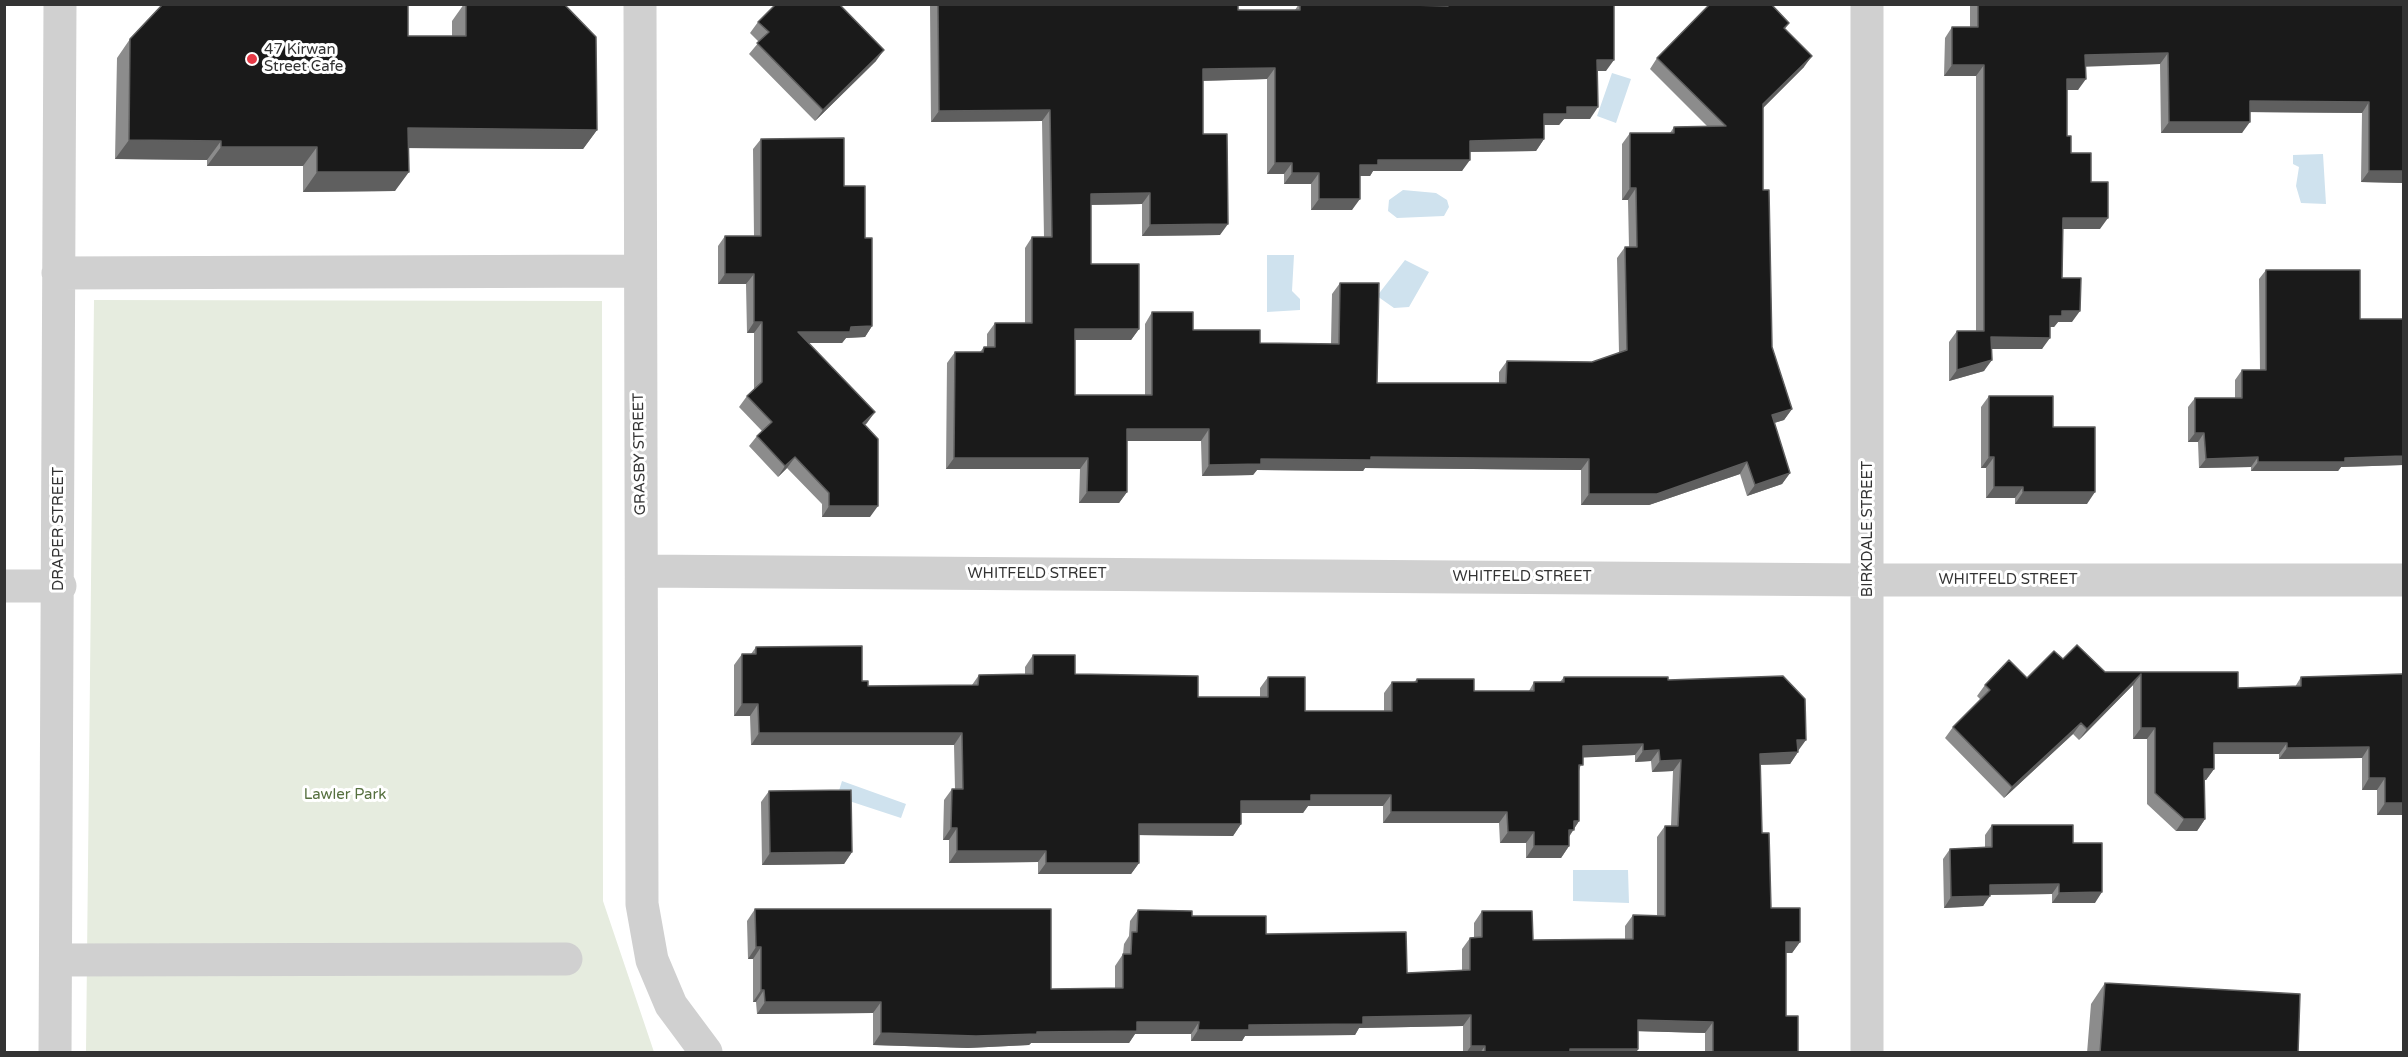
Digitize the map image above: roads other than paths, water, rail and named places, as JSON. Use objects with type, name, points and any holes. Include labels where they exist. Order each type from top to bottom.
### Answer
[{"type":"street","name":"DRAPER STREET","points":[[56,1053],[60,586],[58,273],[60,4]]},
{"type":"street","name":"GRASBY STREET","points":[[640,4],[642,904],[652,960],[671,1005],[706,1053]]},
{"type":"street","name":"BIRKDALE STREET","points":[[1867,4],[1867,1053]]},
{"type":"street","points":[[58,273],[639,271]]},
{"type":"street","name":"WHITFELD STREET","points":[[642,571],[1868,580],[2403,580]]},
{"type":"street","points":[[4,586],[60,586]]},
{"type":"street","points":[[56,960],[566,959]]},
{"type":"water","points":[[1612,73],[1631,79],[1616,123],[1597,116]]},
{"type":"water","points":[[2323,154],[2326,204],[2301,203],[2296,186],[2299,167],[2293,164],[2293,155]]},
{"type":"water","points":[[1403,190],[1436,193],[1447,200],[1449,207],[1444,216],[1397,218],[1388,211],[1389,200]]},
{"type":"water","points":[[1267,255],[1294,255],[1292,291],[1300,299],[1300,310],[1267,312]]},
{"type":"water","points":[[1405,260],[1429,272],[1409,307],[1394,308],[1377,296]]},
{"type":"water","points":[[842,781],[906,804],[901,818],[837,797]]},
{"type":"water","points":[[1573,870],[1628,870],[1629,903],[1573,901]]},
{"type":"place","name":"47 Kirwan Street Cafe","points":[[252,59]]},
{"type":"park label","name":"Lawler Park","points":[[345,795]]}]
